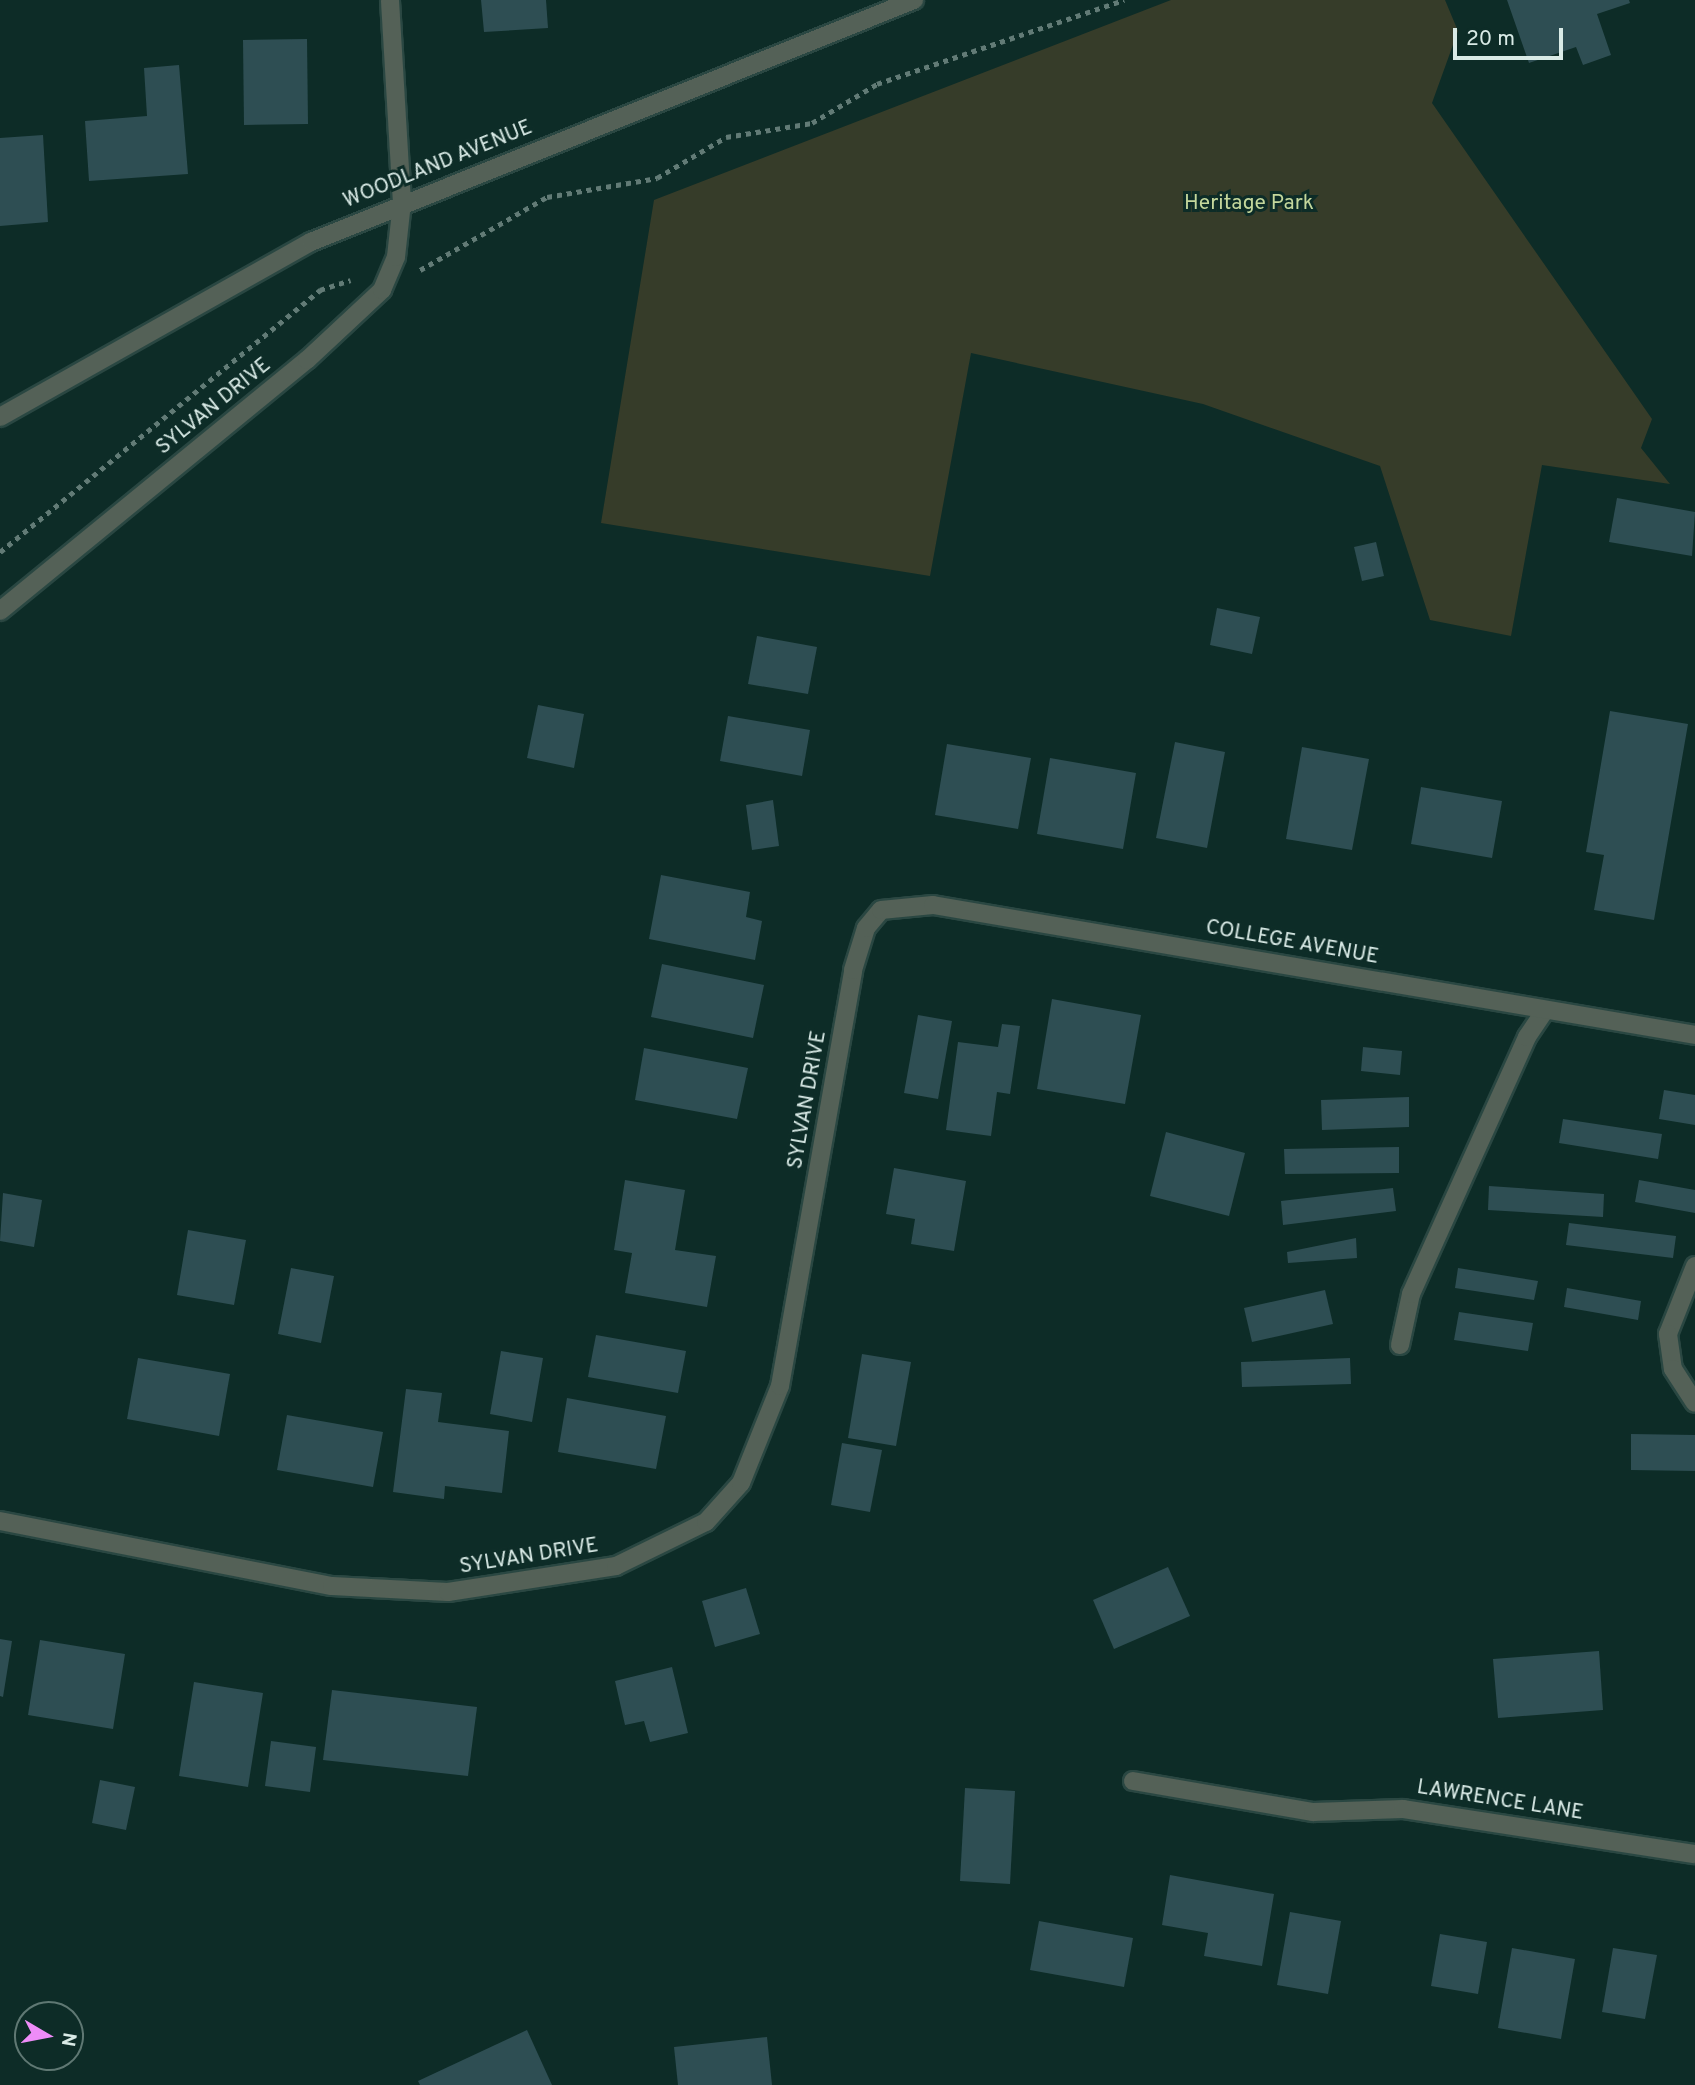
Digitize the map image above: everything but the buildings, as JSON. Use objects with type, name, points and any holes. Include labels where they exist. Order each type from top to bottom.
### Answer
[{"type":"street","name":"SYLVAN DRIVE","points":[[0,611],[307,360],[382,290],[388,276],[402,203],[390,0]]},
{"type":"street","name":"WOODLAND AVENUE","points":[[0,417],[311,242],[402,203],[914,0]]},
{"type":"street","name":"COLLEGE AVENUE","points":[[881,910],[933,905],[1695,1035]]},
{"type":"street","name":"SYLVAN DRIVE","points":[[0,1521],[332,1587],[448,1592],[616,1566],[706,1522],[741,1483],[780,1386],[853,970],[866,928],[881,910]]},
{"type":"street","points":[[1400,1345],[1411,1294],[1527,1037],[1545,1010]]},
{"type":"street","points":[[1695,1266],[1668,1334],[1673,1369],[1695,1403]]},
{"type":"street","name":"LAWRENCE LANE","points":[[1133,1781],[1313,1812],[1403,1809],[1695,1854]]},
{"type":"path","points":[[0,552],[320,290],[435,263],[547,197],[657,178],[726,137],[813,123],[877,84],[1124,0]]},
{"type":"green space","name":"Heritage Park","points":[[1171,0],[1445,0],[1458,31],[1432,103],[1652,419],[1641,448],[1670,484],[1542,465],[1511,636],[1430,620],[1380,466],[1203,404],[971,353],[930,576],[601,523],[654,200]]}]
